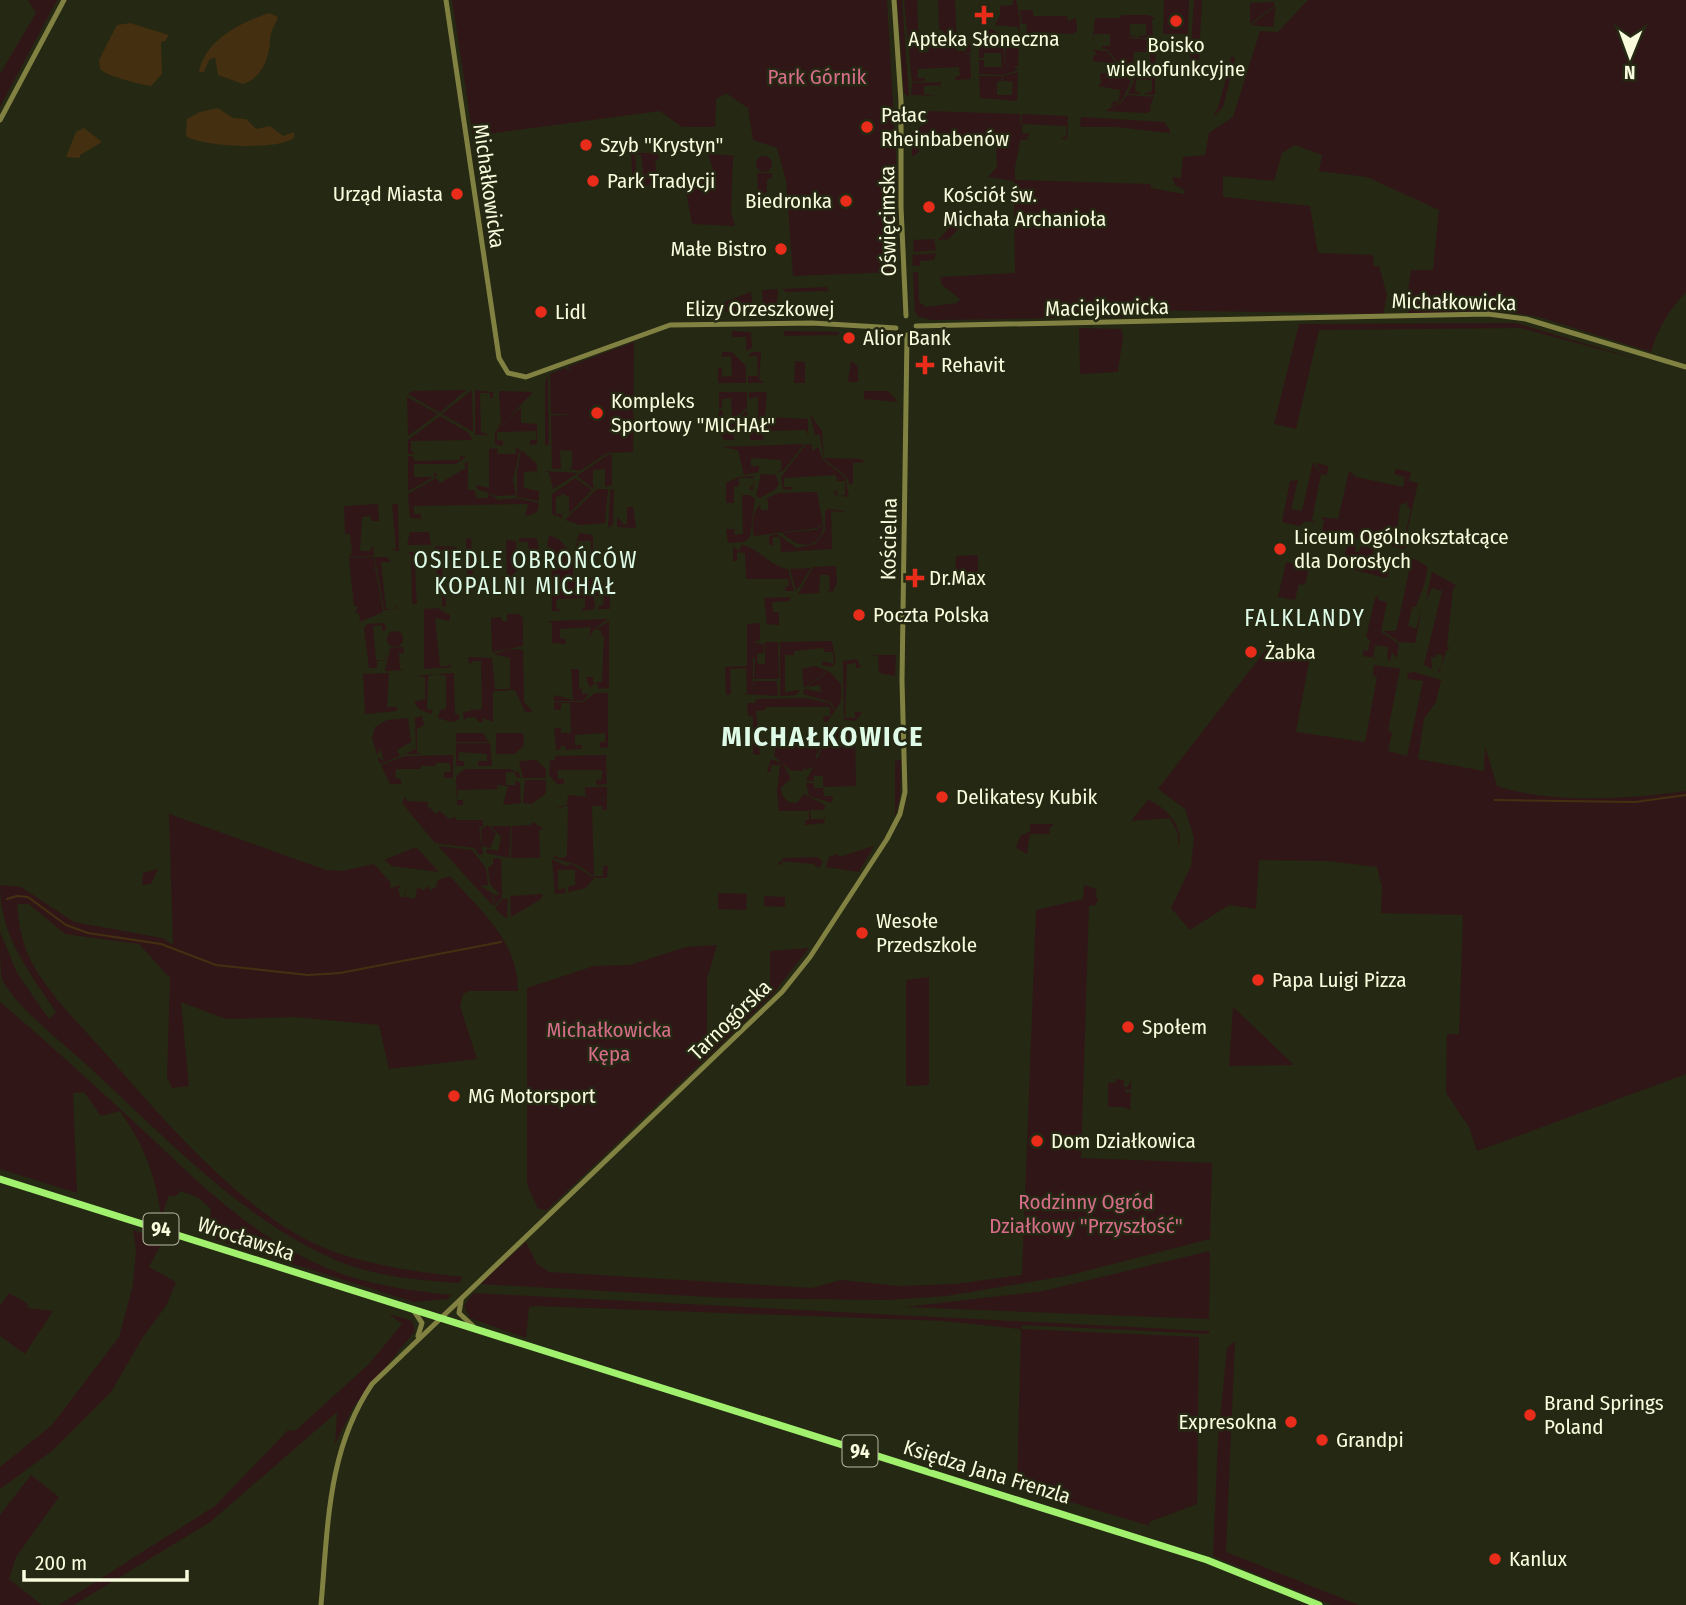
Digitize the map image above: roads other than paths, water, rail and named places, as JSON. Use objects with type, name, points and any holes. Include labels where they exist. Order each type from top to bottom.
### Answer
[{"type":"main road","name":"Wrocławska","points":[[0,1179],[442,1318]]},
{"type":"main road","name":"Księdza Jana Frenzla","points":[[442,1318],[1207,1560],[1319,1605]]},
{"type":"street","points":[[0,120],[64,0]]},
{"type":"street","name":"Michałkowicka","points":[[446,0],[499,358],[508,373]]},
{"type":"street","name":"Oświęcimska","points":[[894,0],[901,102],[901,207],[906,316]]},
{"type":"street","name":"Michałkowicka","points":[[1298,319],[1488,314],[1562,329],[1686,367]]},
{"type":"street","points":[[906,316],[914,319],[916,326],[907,335],[896,328],[900,318],[906,316]]},
{"type":"street","name":"Maciejkowicka","points":[[916,326],[1298,319]]},
{"type":"street","name":"Elizy Orzeszkowej","points":[[508,373],[526,377],[670,325],[812,323],[896,328]]},
{"type":"street","name":"Kościelna","points":[[906,785],[902,681],[907,335]]},
{"type":"street","name":"Tarnogórska","points":[[321,1605],[332,1486],[341,1443],[372,1384],[787,986],[810,957],[893,829],[900,814],[906,785]]},
{"type":"street","points":[[462,1298],[459,1313],[476,1329]]},
{"type":"street","points":[[412,1309],[422,1323],[417,1339]]},
{"type":"waterway","points":[[1495,800],[1635,802],[1686,795]]},
{"type":"waterway","points":[[7,899],[28,897],[66,925],[88,933],[161,944],[216,965],[308,975],[340,973],[501,942]]},
{"type":"place","name":"Apteka Słoneczna","points":[[984,15]]},
{"type":"place","name":"Boisko wielkofunkcyjne","points":[[1176,21]]},
{"type":"place","name":"Pałac Rheinbabenów","points":[[867,127]]},
{"type":"place","name":"Szyb \"Krystyn\"","points":[[586,145]]},
{"type":"place","name":"Park Tradycji","points":[[593,181]]},
{"type":"place","name":"Urząd Miasta","points":[[457,194]]},
{"type":"place","name":"Biedronka","points":[[846,201]]},
{"type":"place","name":"Kościół św. Michała Archanioła","points":[[929,207]]},
{"type":"place","name":"Małe Bistro","points":[[781,249]]},
{"type":"place","name":"Lidl","points":[[541,312]]},
{"type":"place","name":"Alior Bank","points":[[849,338]]},
{"type":"place","name":"Rehavit","points":[[925,365]]},
{"type":"place","name":"Kompleks Sportowy \"MICHAŁ\"","points":[[597,413]]},
{"type":"place","name":"Liceum Ogólnokształcące dla Dorosłych","points":[[1280,549]]},
{"type":"place","name":"Dr.Max","points":[[915,578]]},
{"type":"place","name":"Poczta Polska","points":[[859,615]]},
{"type":"place","name":"Żabka","points":[[1251,652]]},
{"type":"place","name":"Delikatesy Kubik","points":[[942,797]]},
{"type":"place","name":"Wesołe Przedszkole","points":[[862,933]]},
{"type":"place","name":"Papa Luigi Pizza","points":[[1258,980]]},
{"type":"place","name":"Społem","points":[[1128,1027]]},
{"type":"place","name":"MG Motorsport","points":[[454,1096]]},
{"type":"place","name":"Dom Działkowica","points":[[1037,1141]]},
{"type":"place","name":"Brand Springs Poland","points":[[1530,1415]]},
{"type":"place","name":"Expresokna","points":[[1291,1422]]},
{"type":"place","name":"Grandpi","points":[[1322,1440]]},
{"type":"place","name":"Kanlux","points":[[1495,1559]]},
{"type":"district","name":"OSIEDLE OBROŃCÓW KOPALNI MICHAŁ","points":[[526,573]]},
{"type":"district","name":"FALKLANDY","points":[[1305,618]]},
{"type":"district","name":"MICHAŁKOWICE","points":[[823,736]]},
{"type":"park label","name":"Park Górnik","points":[[817,77]]},
{"type":"park label","name":"Michałkowicka Kępa","points":[[609,1042]]},
{"type":"park label","name":"Rodzinny Ogród Działkowy \"Przyszłość\"","points":[[1086,1214]]}]
